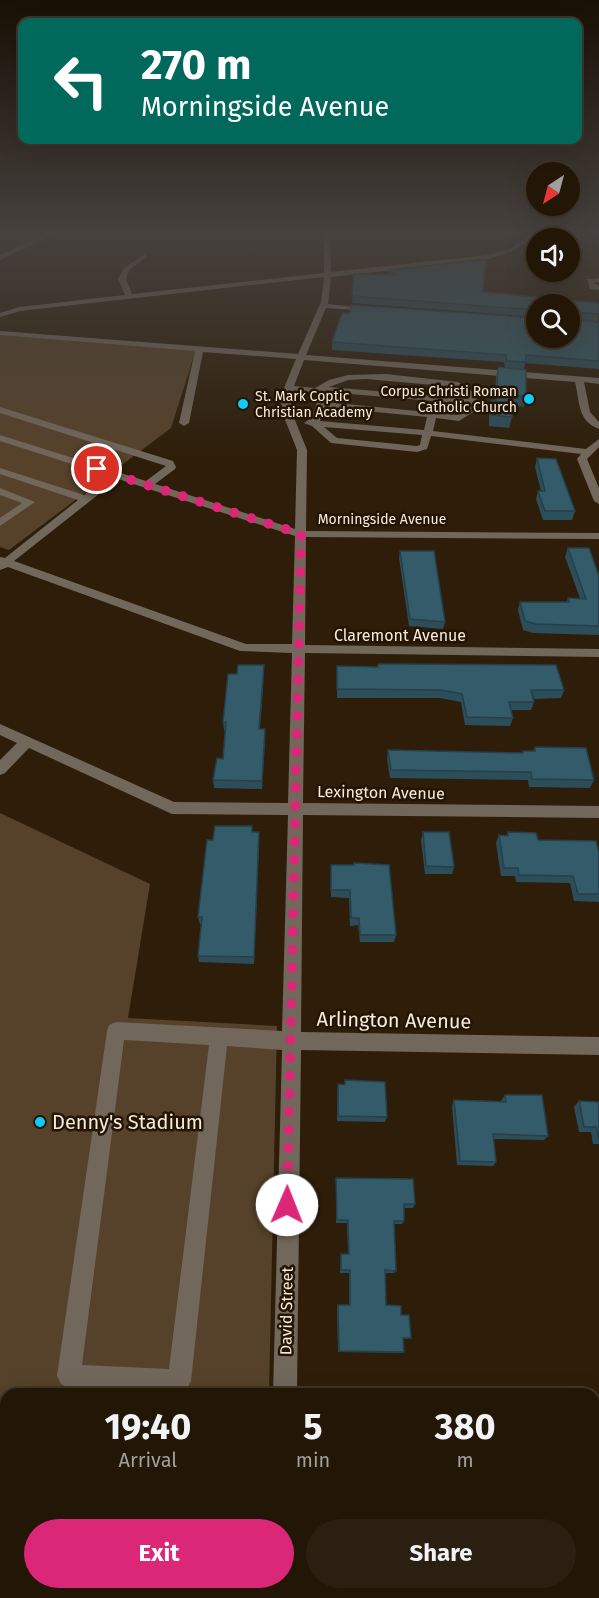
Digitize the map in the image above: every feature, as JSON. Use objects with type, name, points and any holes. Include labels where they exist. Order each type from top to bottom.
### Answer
[{"type":"street","points":[[0,315],[32,308]]},
{"type":"street","name":"David Street","points":[[285,1388],[302,450],[285,405],[289,388],[322,308]]},
{"type":"street","points":[[346,308],[382,310]]},
{"type":"street","points":[[0,333],[599,381]]},
{"type":"street","points":[[184,423],[199,350]]},
{"type":"street","points":[[319,389],[328,382],[351,375],[458,385],[472,394],[473,409],[459,418],[321,404]]},
{"type":"street","points":[[579,380],[584,416],[588,421],[599,426]]},
{"type":"street","points":[[289,388],[472,402]]},
{"type":"street","points":[[314,423],[321,404],[322,391],[319,389]]},
{"type":"street","points":[[0,410],[151,466]]},
{"type":"street","points":[[314,423],[334,441],[417,449],[424,447],[432,415]]},
{"type":"street","points":[[291,425],[314,423],[428,433],[586,452]]},
{"type":"street","name":"Morningside Avenue","points":[[0,438],[301,534],[599,536]]},
{"type":"street","points":[[599,442],[586,452],[582,459],[599,501]]},
{"type":"street","points":[[132,481],[151,466],[169,463],[171,467],[147,486]]},
{"type":"street","points":[[0,471],[86,500]]},
{"type":"street","points":[[2,563],[116,475]]},
{"type":"street","points":[[0,489],[17,476]]},
{"type":"street","points":[[0,489],[30,501],[0,523]]},
{"type":"street","name":"Claremont Avenue","points":[[2,563],[228,644],[245,648],[599,653]]},
{"type":"street","name":"Lexington Avenue","points":[[0,729],[172,808],[599,812]]},
{"type":"street","points":[[0,769],[27,742]]},
{"type":"street","name":"Arlington Avenue","points":[[219,1037],[179,1381],[69,1376],[116,1031],[290,1041],[599,1046]]},
{"type":"shaded area","points":[[0,333],[196,349],[171,428],[9,550],[0,547]]},
{"type":"shaded area","points":[[0,813],[150,884],[128,1018],[277,1026],[269,1388],[0,1388]]},
{"type":"building","points":[[351,308],[388,308],[526,317],[526,348],[580,348],[580,320],[599,322],[599,361],[526,355],[526,362],[506,361],[506,355],[332,342],[343,313],[350,313]]},
{"type":"building","points":[[580,308],[599,308],[599,314],[580,313]]},
{"type":"building","points":[[498,367],[526,370],[526,396],[512,395],[512,417],[491,415],[491,400],[496,400]]},
{"type":"building","points":[[537,458],[556,459],[575,511],[545,511],[538,491],[545,491]]},
{"type":"building","points":[[568,548],[589,548],[599,576],[599,626],[536,624],[525,621],[520,602],[569,602],[568,598],[586,599]]},
{"type":"building","points":[[400,551],[434,551],[445,622],[410,619]]},
{"type":"building","points":[[378,664],[556,665],[564,690],[531,690],[534,702],[509,702],[513,718],[467,717],[462,694],[441,690],[337,689],[337,666],[378,667]]},
{"type":"building","points":[[238,665],[264,665],[259,729],[265,729],[262,781],[213,780],[217,758],[223,759],[226,722],[223,722],[228,674],[237,674]]},
{"type":"building","points":[[535,747],[586,748],[594,780],[532,779],[531,772],[391,770],[388,750],[523,753],[523,751],[535,751]]},
{"type":"building","points":[[215,826],[252,826],[252,832],[259,832],[254,957],[198,956],[202,917],[198,917],[207,840],[213,840]]},
{"type":"building","points":[[423,832],[449,832],[454,867],[426,866]]},
{"type":"building","points":[[508,832],[536,833],[538,840],[596,841],[599,853],[599,894],[578,894],[573,876],[519,875],[518,868],[504,868],[499,835],[508,836]]},
{"type":"building","points":[[354,863],[389,865],[396,935],[360,935],[359,918],[351,918],[350,890],[331,890],[331,865],[354,865]]},
{"type":"building","points":[[345,1080],[385,1082],[387,1117],[338,1116],[338,1084],[345,1085]]},
{"type":"building","points":[[505,1095],[542,1095],[548,1136],[493,1134],[496,1162],[460,1161],[454,1100],[506,1102]]},
{"type":"building","points":[[579,1101],[599,1102],[599,1139],[596,1127],[584,1127]]},
{"type":"building","points":[[336,1178],[413,1179],[415,1204],[404,1204],[404,1221],[394,1221],[396,1271],[385,1270],[386,1305],[401,1306],[401,1315],[409,1315],[411,1338],[403,1338],[404,1352],[339,1351],[338,1305],[350,1305],[350,1270],[341,1270],[341,1254],[349,1254],[348,1220],[337,1220]]},
{"type":"place","name":"Corpus Christi Roman Catholic Church","points":[[529,399]]},
{"type":"place","name":"St. Mark Coptic Christian Academy","points":[[243,404]]},
{"type":"place","name":"Denny's Stadium","points":[[40,1122]]},
{"type":"route","points":[[97,469],[301,534],[287,1205]]}]
